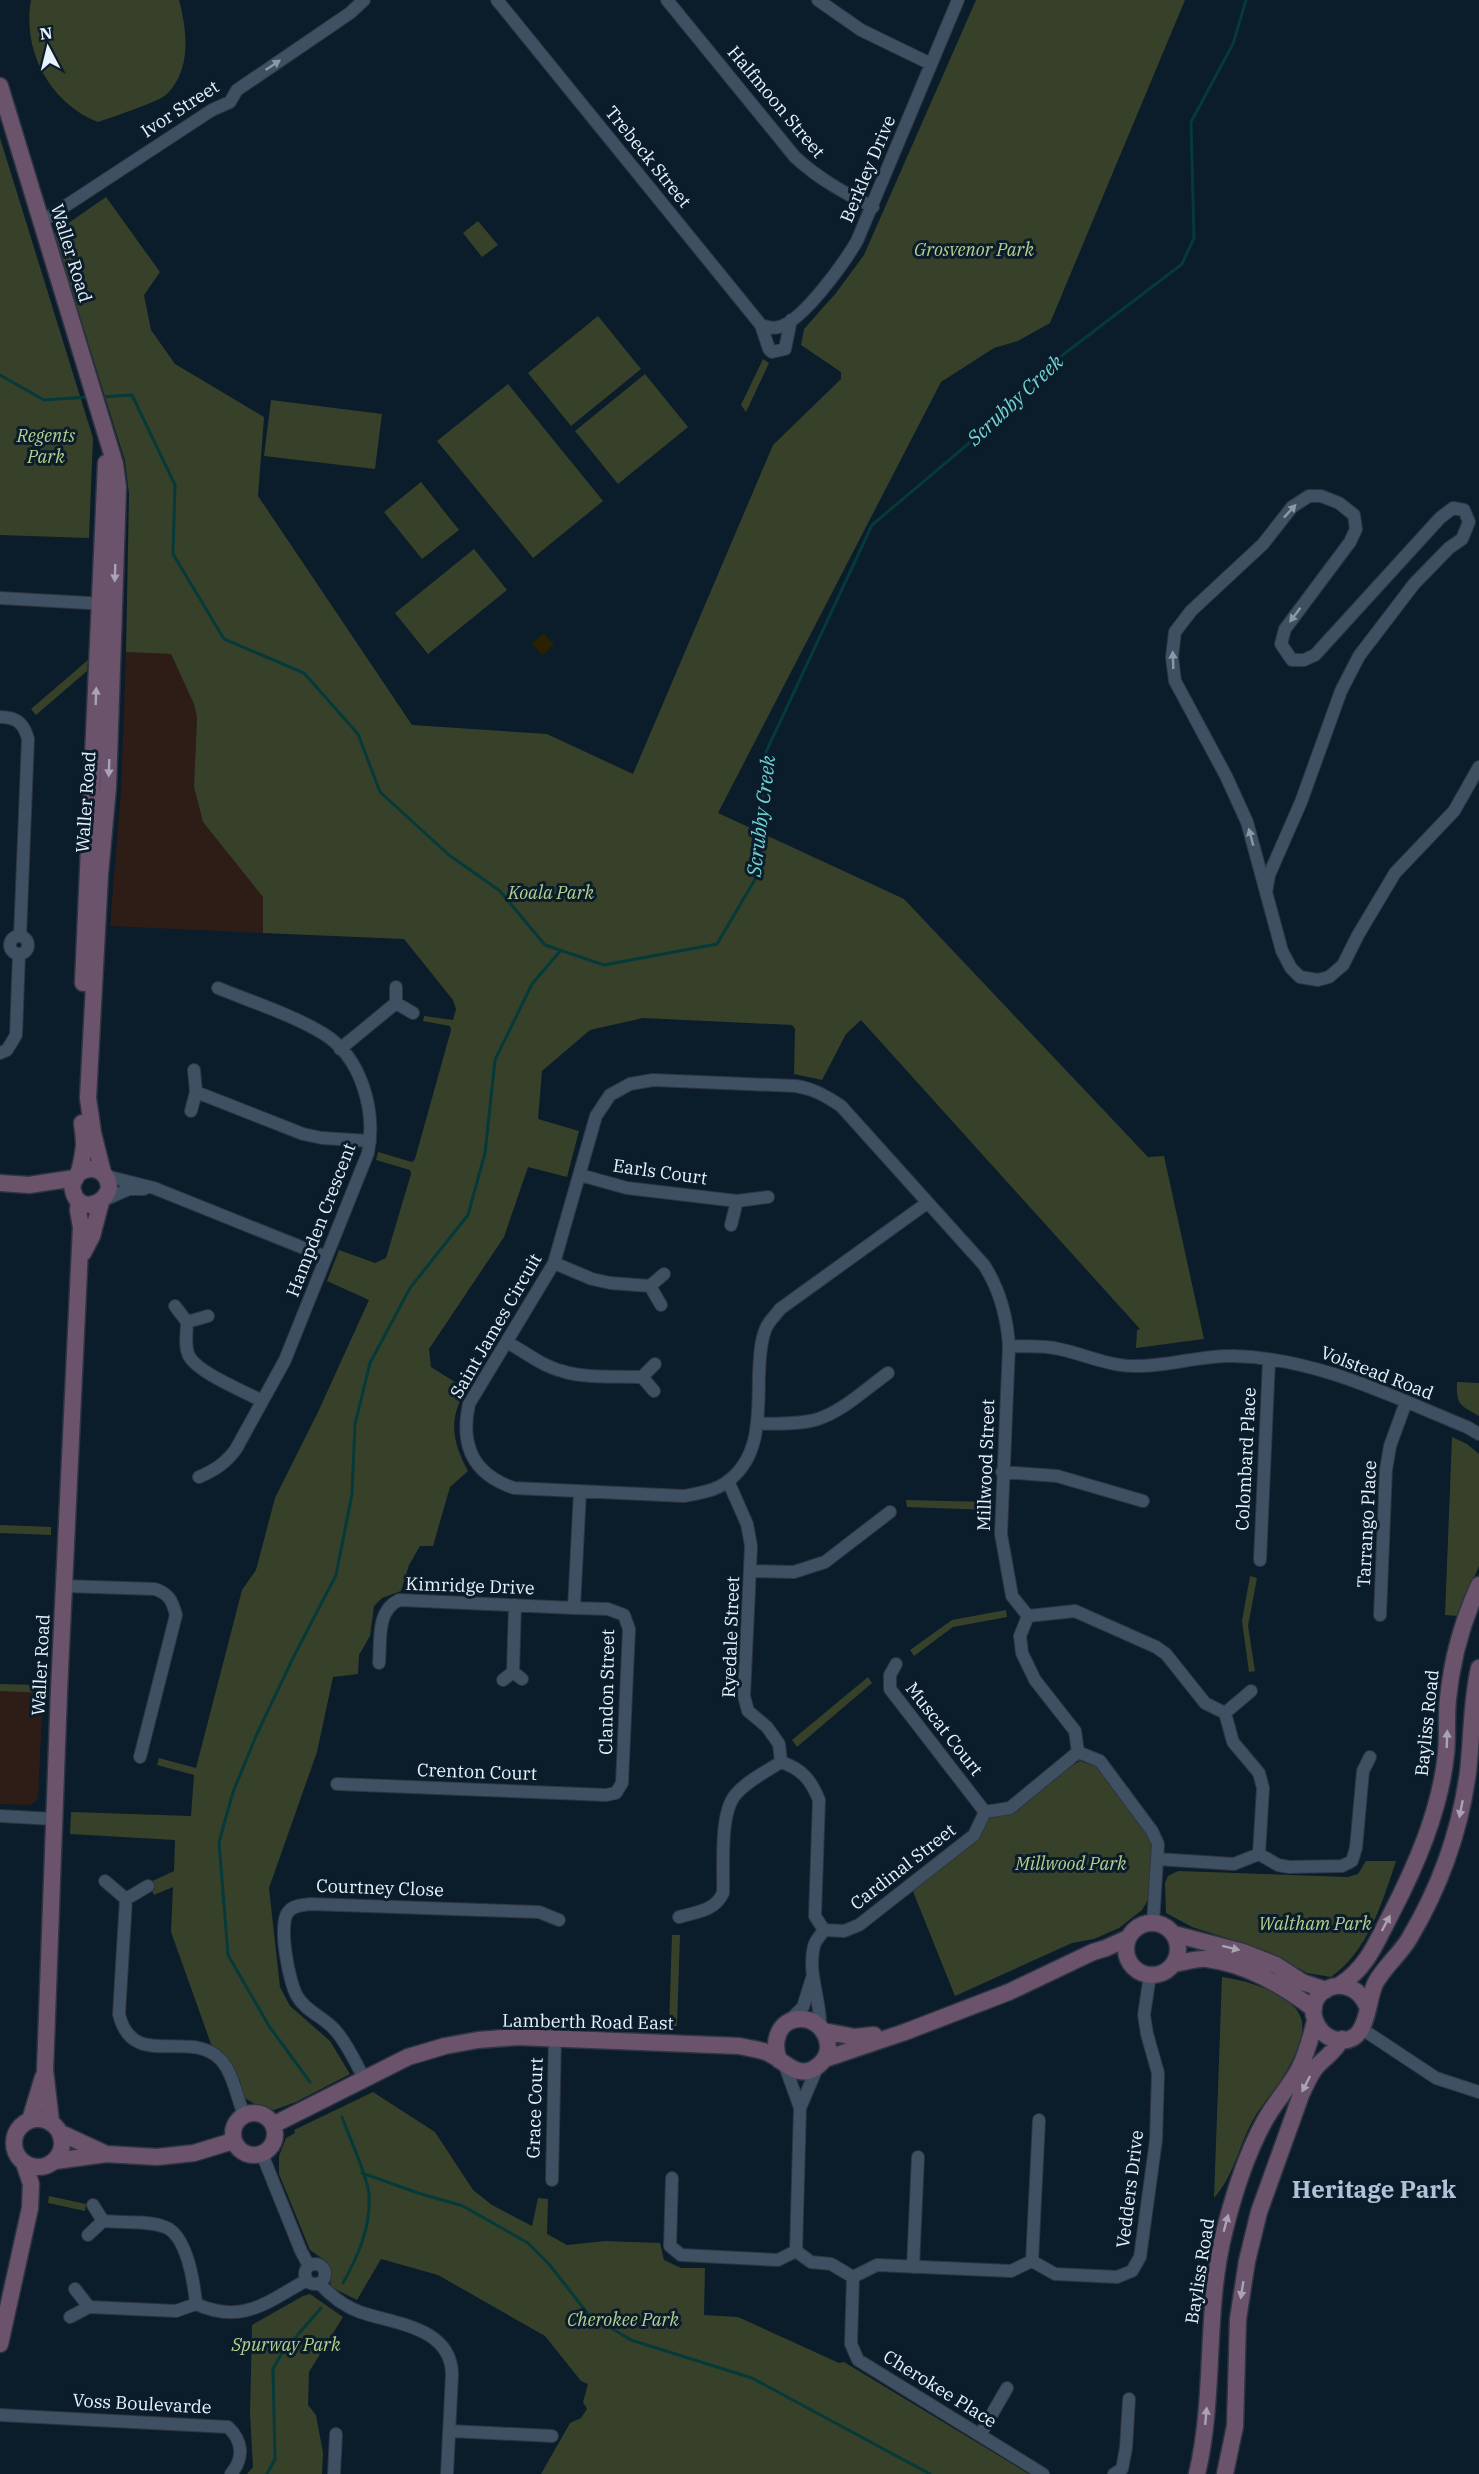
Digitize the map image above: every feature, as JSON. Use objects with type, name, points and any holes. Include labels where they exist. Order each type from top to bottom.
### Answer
[{"type":"street","name":"Ivor Street","points":[[41,222],[212,110],[230,102],[237,90],[350,13],[364,0]]},
{"type":"street","name":"Trebeck Street","points":[[497,0],[761,325],[769,349],[779,351],[785,349],[791,320]]},
{"type":"street","name":"Halfmoon Street","points":[[668,0],[795,157],[813,174],[832,187],[873,207]]},
{"type":"street","points":[[818,0],[861,30],[931,64]]},
{"type":"street","name":"Berkley Drive","points":[[761,325],[776,328],[791,320],[815,298],[839,270],[857,241],[958,0]]},
{"type":"street","name":"Waller Road","points":[[0,86],[115,464],[118,487],[107,604],[94,874],[88,1098],[93,1133],[109,1188],[102,1201],[92,1236],[79,1262]]},
{"type":"street","points":[[1266,893],[1269,875],[1301,802],[1341,691],[1359,656],[1414,584],[1449,548],[1462,539],[1469,522],[1464,510],[1453,508],[1440,518],[1316,655],[1304,660],[1292,660],[1281,644],[1285,628],[1350,542],[1356,528],[1353,515],[1339,503],[1321,496],[1309,496],[1292,507],[1263,544],[1191,611],[1175,632],[1172,657],[1175,681],[1226,776],[1247,822],[1266,893],[1282,951],[1291,968],[1300,977],[1318,980],[1329,976],[1343,965],[1395,873],[1454,810],[1479,767]]},
{"type":"street","points":[[0,598],[107,604]]},
{"type":"street","points":[[0,717],[9,717],[21,722],[26,728],[28,739],[20,936],[28,944],[24,952],[10,948],[16,1035],[7,1050],[0,1053]]},
{"type":"street","name":"Waller Road","points":[[56,2128],[45,2070],[81,1227],[73,1187],[84,1145],[81,1102],[83,993],[94,874]]},
{"type":"street","points":[[396,987],[396,1004]]},
{"type":"street","name":"Hampden Crescent","points":[[199,1477],[227,1461],[236,1449],[285,1360],[368,1153],[370,1141],[369,1107],[365,1092],[351,1063],[340,1049],[326,1035],[308,1026],[218,988]]},
{"type":"street","points":[[396,1004],[412,1013]]},
{"type":"street","points":[[340,1049],[396,1004]]},
{"type":"street","points":[[191,1111],[196,1092],[194,1070]]},
{"type":"street","name":"Saint James Circuit","points":[[927,1203],[780,1309],[767,1326],[760,1347],[758,1424],[750,1453],[728,1481],[709,1491],[684,1496],[513,1488],[496,1482],[480,1467],[469,1449],[464,1424],[469,1404],[554,1263],[596,1116],[610,1095],[630,1084],[653,1080],[796,1086],[813,1089],[841,1106],[984,1266],[994,1281],[1007,1325],[1009,1346]]},
{"type":"street","points":[[196,1092],[303,1134],[322,1138],[370,1141]]},
{"type":"street","points":[[29,1185],[77,1176],[91,1169],[154,1188],[326,1257]]},
{"type":"street","name":"Earls Court","points":[[579,1175],[627,1188],[737,1201],[768,1197]]},
{"type":"street","points":[[0,1183],[29,1185],[77,1198],[90,1205],[129,1189],[154,1188]]},
{"type":"street","points":[[731,1225],[737,1201]]},
{"type":"street","points":[[554,1263],[592,1279],[650,1286],[664,1274]]},
{"type":"street","points":[[650,1286],[661,1305]]},
{"type":"street","points":[[175,1306],[187,1322],[186,1344],[189,1355],[197,1366],[262,1401]]},
{"type":"street","points":[[187,1322],[208,1316]]},
{"type":"street","points":[[507,1342],[544,1364],[580,1375],[642,1377],[655,1364]]},
{"type":"street","name":"Volstead Road","points":[[1009,1346],[1057,1348],[1102,1362],[1134,1366],[1203,1357],[1234,1356],[1300,1364],[1334,1373],[1479,1434]]},
{"type":"street","name":"Millwood Street","points":[[1009,1346],[1001,1534],[1012,1596],[1028,1616]]},
{"type":"street","name":"Colombard Place","points":[[1260,1560],[1269,1360]]},
{"type":"street","points":[[758,1424],[802,1423],[820,1419],[834,1412],[888,1373]]},
{"type":"street","points":[[642,1377],[654,1391]]},
{"type":"street","name":"Tarrango Place","points":[[1380,1615],[1386,1470],[1390,1446],[1406,1402]]},
{"type":"street","points":[[1002,1472],[1057,1476],[1143,1501]]},
{"type":"street","name":"Ryedale Street","points":[[728,1481],[747,1524],[751,1546],[752,1571],[744,1696],[748,1711],[767,1727],[779,1744],[781,1762]]},
{"type":"street","points":[[574,1608],[580,1491]]},
{"type":"street","points":[[752,1571],[794,1572],[825,1562],[890,1512]]},
{"type":"street","name":"Bayliss Road","points":[[1197,2474],[1207,2412],[1212,2306],[1224,2231],[1264,2121],[1298,2070],[1307,2050],[1320,1995],[1356,1974],[1369,1956],[1403,1891],[1426,1836],[1440,1791],[1446,1754],[1448,1700],[1454,1653],[1465,1616],[1479,1585]]},
{"type":"street","points":[[64,1586],[155,1589],[167,1593],[173,1604],[176,1615],[140,1757]]},
{"type":"street","name":"Kimridge Drive","points":[[379,1663],[383,1615],[388,1605],[399,1600],[574,1608]]},
{"type":"street","points":[[502,1680],[517,1675],[515,1605]]},
{"type":"street","name":"Clandon Street","points":[[574,1608],[608,1609],[624,1614],[629,1629],[622,1783],[616,1793]]},
{"type":"street","points":[[1078,1752],[1075,1731],[1035,1680],[1022,1653],[1020,1636],[1028,1616],[1075,1611],[1156,1647],[1166,1654],[1205,1703],[1225,1713],[1233,1742],[1259,1773],[1263,1788],[1259,1854]]},
{"type":"street","name":"Muscat Court","points":[[896,1665],[890,1675],[890,1689],[985,1812]]},
{"type":"street","points":[[1174,1964],[1205,1959],[1235,1965],[1269,1979],[1314,2015],[1326,2035],[1342,2040],[1350,2038],[1362,2029],[1375,1983],[1407,1942],[1426,1910],[1457,1830],[1468,1773],[1472,1706],[1479,1668]]},
{"type":"street","points":[[1225,1713],[1251,1691]]},
{"type":"street","points":[[985,1812],[1010,1808],[1078,1752]]},
{"type":"street","points":[[1078,1752],[1100,1761],[1152,1831],[1158,1844],[1153,1923]]},
{"type":"street","points":[[1157,1859],[1234,1864],[1259,1854],[1289,1867],[1342,1866],[1352,1861],[1356,1848],[1363,1771],[1370,1757]]},
{"type":"street","points":[[679,1917],[712,1907],[723,1893],[726,1815],[730,1802],[737,1792],[781,1762],[796,1767],[813,1785],[819,1800],[815,1916],[824,1930],[814,1945],[813,1977],[821,2010],[822,2028],[828,2044],[800,2108],[796,2251]]},
{"type":"street","name":"Crenton Court","points":[[337,1784],[606,1795],[616,1793]]},
{"type":"street","name":"Cardinal Street","points":[[824,1930],[844,1931],[859,1925],[975,1835],[985,1812]]},
{"type":"street","points":[[0,1816],[54,1819]]},
{"type":"street","points":[[105,1881],[126,1899]]},
{"type":"street","points":[[126,1899],[148,1886]]},
{"type":"street","points":[[126,1899],[119,2014],[123,2028],[129,2038],[143,2044],[201,2048],[220,2059],[228,2072],[244,2115]]},
{"type":"street","name":"Courtney Close","points":[[364,2078],[337,2032],[300,2002],[296,1995],[289,1977],[283,1923],[289,1911],[300,1905],[310,1904],[430,1907],[539,1912],[559,1920]]},
{"type":"street","points":[[782,2063],[801,2072],[821,2062],[1009,1992],[1079,1958],[1128,1938],[1138,1927],[1153,1923],[1168,1928],[1174,1934],[1179,1949],[1174,1964],[1164,1973],[1150,1976],[1141,1973],[1129,1962],[1126,1954],[1128,1938]]},
{"type":"street","points":[[1174,1934],[1243,1952],[1276,1965],[1302,1982],[1357,1991],[1367,2006]]},
{"type":"street","points":[[1079,1958],[1109,1957],[1129,1962]]},
{"type":"street","name":"Vedders Drive","points":[[1032,2261],[1055,2274],[1117,2277],[1132,2271],[1140,2257],[1156,2140],[1158,2073],[1144,2015],[1150,1976]]},
{"type":"street","points":[[800,2108],[775,2045],[784,2026],[802,2007],[813,1977]]},
{"type":"street","points":[[784,2026],[804,2019],[822,2028],[855,2037],[905,2032]]},
{"type":"street","name":"Lamberth Road East","points":[[739,2046],[766,2039],[784,2026]]},
{"type":"street","points":[[1362,2029],[1436,2078],[1479,2092]]},
{"type":"street","name":"Lamberth Road East","points":[[273,2125],[408,2057],[445,2046],[478,2040],[518,2037],[739,2046],[766,2052],[782,2063]]},
{"type":"street","name":"Grace Court","points":[[552,2180],[555,2038]]},
{"type":"street","points":[[1225,2474],[1235,2427],[1239,2308],[1259,2212],[1305,2086],[1318,2065],[1334,2054],[1342,2040]]},
{"type":"street","name":"Waller Road","points":[[30,2120],[45,2070]]},
{"type":"street","points":[[257,2113],[264,2115],[273,2125],[275,2138],[272,2145],[262,2154],[248,2155],[242,2152],[233,2141],[234,2126],[244,2115],[257,2113]]},
{"type":"street","points":[[0,2344],[30,2208],[31,2184],[8,2135],[30,2120],[41,2119],[106,2154]]},
{"type":"street","points":[[796,2251],[811,2262],[831,2264],[853,2277],[877,2265],[1011,2271],[1032,2261],[1039,2120]]},
{"type":"street","points":[[30,2208],[51,2164],[63,2148],[56,2128]]},
{"type":"street","points":[[0,2150],[39,2168],[106,2154],[139,2156],[194,2153],[233,2141]]},
{"type":"street","points":[[70,2317],[89,2307],[177,2311],[196,2304],[213,2312],[241,2312],[259,2307],[324,2277],[323,2269],[317,2264],[309,2266],[262,2154]]},
{"type":"street","points":[[913,2267],[918,2157]]},
{"type":"street","points":[[672,2178],[670,2246],[681,2255],[778,2260],[796,2251]]},
{"type":"street","points":[[93,2205],[103,2221]]},
{"type":"street","points":[[88,2235],[103,2221],[159,2226],[170,2230],[178,2238],[188,2262],[196,2304]]},
{"type":"street","name":"Cherokee Place","points":[[853,2277],[851,2344],[858,2360],[1043,2474]]},
{"type":"street","points":[[313,2281],[346,2305],[361,2312],[406,2324],[434,2337],[443,2345],[452,2365],[447,2474]]},
{"type":"street","points":[[75,2289],[89,2307]]},
{"type":"street","points":[[980,2435],[1007,2388]]},
{"type":"street","points":[[1114,2474],[1122,2469],[1126,2448],[1129,2399]]},
{"type":"street","name":"Voss Boulevarde","points":[[0,2415],[228,2427],[236,2435],[240,2446],[240,2459],[231,2474]]},
{"type":"street","points":[[450,2431],[552,2436]]},
{"type":"street","points":[[334,2474],[336,2434]]},
{"type":"shaded area","points":[[126,652],[171,654],[194,704],[197,717],[194,787],[203,822],[263,897],[263,933],[110,926],[121,791]]},
{"type":"shaded area","points":[[0,1691],[43,1693],[38,1798],[29,1805],[0,1804]]},
{"type":"green space","points":[[31,0],[179,0],[185,36],[181,73],[175,84],[162,97],[98,122],[66,102],[43,73],[31,38],[29,19]]},
{"type":"green space","name":"Koala Park","points":[[976,0],[1185,0],[1050,323],[1018,341],[994,348],[941,382],[718,813],[904,899],[1148,1157],[1164,1156],[1204,1339],[1136,1348],[1137,1330],[1140,1329],[861,1020],[846,1034],[822,1080],[794,1074],[795,1029],[792,1025],[643,1018],[590,1030],[542,1071],[538,1119],[579,1131],[567,1177],[528,1167],[504,1237],[429,1349],[431,1367],[466,1389],[456,1411],[454,1430],[458,1450],[468,1471],[450,1487],[433,1546],[420,1546],[409,1565],[401,1591],[382,1598],[374,1606],[370,1636],[359,1655],[358,1674],[333,1677],[317,1752],[269,1888],[280,1987],[290,2006],[330,2041],[350,2074],[296,2102],[274,2110],[256,2105],[242,2096],[232,2067],[211,2044],[171,1932],[173,1887],[154,1895],[148,1883],[174,1871],[175,1840],[70,1834],[71,1812],[191,1816],[194,1775],[157,1765],[159,1758],[196,1768],[242,1590],[256,1570],[275,1498],[318,1412],[369,1300],[327,1281],[339,1250],[375,1263],[386,1258],[411,1174],[410,1170],[376,1160],[378,1152],[412,1162],[415,1159],[451,1030],[450,1026],[423,1021],[424,1016],[453,1020],[456,1009],[453,1000],[404,939],[263,933],[263,897],[203,822],[194,787],[197,717],[194,704],[171,654],[126,652],[129,494],[125,461],[54,233],[106,197],[160,272],[144,295],[151,330],[175,364],[264,417],[258,496],[412,725],[547,734],[633,774],[773,445],[841,379],[841,372],[801,345],[804,329],[836,293],[864,255]]},
{"type":"green space","name":"Regents Park","points":[[0,138],[93,438],[89,538],[0,535]]},
{"type":"green space","points":[[478,221],[498,245],[482,257],[463,233]]},
{"type":"green space","points":[[598,316],[641,369],[571,426],[528,373]]},
{"type":"green space","points":[[763,359],[769,363],[746,412],[741,405]]},
{"type":"green space","points":[[645,374],[688,427],[618,484],[575,431]]},
{"type":"green space","points":[[508,384],[603,501],[533,558],[437,441]]},
{"type":"green space","points":[[271,400],[382,414],[375,469],[264,456]]},
{"type":"green space","points":[[421,482],[459,530],[422,559],[384,512]]},
{"type":"green space","points":[[474,549],[507,590],[428,654],[395,613]]},
{"type":"green space","points":[[88,660],[87,671],[36,715],[31,709]]},
{"type":"green space","points":[[1457,1382],[1479,1383],[1479,1416],[1460,1404]]},
{"type":"green space","points":[[1452,1437],[1467,1444],[1479,1454],[1479,1566],[1458,1616],[1445,1615]]},
{"type":"green space","points":[[906,1500],[990,1502],[989,1510],[907,1507]]},
{"type":"green space","points":[[0,1525],[51,1527],[51,1535],[0,1533]]},
{"type":"green space","points":[[1250,1576],[1257,1578],[1248,1626],[1255,1671],[1249,1672],[1242,1621]]},
{"type":"green space","points":[[1006,1610],[1007,1617],[953,1627],[914,1656],[910,1650],[952,1620]]},
{"type":"green space","points":[[868,1677],[872,1683],[797,1747],[792,1740]]},
{"type":"green space","points":[[0,1684],[43,1685],[43,1693],[0,1691]]},
{"type":"green space","name":"Millwood Park","points":[[1080,1761],[1096,1766],[1149,1835],[1153,1849],[1148,1900],[1142,1910],[1119,1928],[1094,1939],[1072,1943],[955,1996],[912,1889],[988,1817]]},
{"type":"green space","name":"Waltham Park","points":[[1366,1861],[1396,1861],[1379,1909],[1364,1940],[1355,1954],[1331,1977],[1307,1973],[1267,1951],[1192,1927],[1166,1913],[1165,1883],[1168,1876],[1178,1871],[1348,1877],[1358,1874]]},
{"type":"green space","points":[[672,1935],[680,1935],[677,2026],[669,2026]]},
{"type":"green space","name":"Waltham Park","points":[[1222,1977],[1267,1989],[1289,2001],[1301,2018],[1302,2033],[1290,2066],[1253,2120],[1227,2180],[1214,2198]]},
{"type":"green space","name":"Cherokee Park","points":[[373,2092],[435,2132],[473,2190],[492,2205],[532,2226],[538,2198],[548,2199],[547,2234],[567,2245],[605,2241],[660,2243],[664,2260],[681,2268],[705,2268],[704,2315],[738,2317],[839,2363],[844,2362],[1029,2474],[541,2474],[570,2423],[581,2418],[587,2409],[583,2402],[588,2384],[581,2381],[545,2336],[438,2275],[381,2259],[357,2300],[331,2287],[327,2262],[310,2250],[279,2174],[279,2156],[286,2138],[295,2133],[294,2130]]},
{"type":"green space","points":[[49,2196],[86,2204],[85,2211],[48,2203]]},
{"type":"green space","name":"Spurway Park","points":[[310,2294],[343,2317],[309,2372],[308,2405],[316,2415],[323,2453],[322,2474],[247,2474],[253,2467],[250,2414],[252,2325]]},
{"type":"sand","points":[[544,633],[554,645],[542,655],[532,643]]},
{"type":"waterway","name":"Scrubby Creek","points":[[100,397],[132,395],[175,485],[173,554],[224,639],[304,673],[358,734],[380,792],[449,855],[500,891],[545,945],[604,965],[717,944],[757,876],[766,752],[872,525],[987,428],[1060,357],[1182,264],[1194,238],[1191,122],[1233,44],[1246,0]]},
{"type":"waterway","name":"Scrubby Creek","points":[[0,375],[44,400],[88,397]]},
{"type":"waterway","points":[[310,2082],[269,2026],[228,1955],[219,1842],[233,1792],[256,1736],[336,1575],[352,1494],[355,1424],[370,1363],[410,1288],[468,1215],[485,1153],[495,1060],[532,984],[561,950]]},
{"type":"waterway","points":[[342,2117],[366,2179],[369,2195],[366,2230],[343,2283]]},
{"type":"waterway","points":[[362,2173],[463,2206],[528,2243],[549,2264],[588,2314],[631,2340],[752,2378],[930,2474]]},
{"type":"waterway","points":[[267,2474],[275,2459],[273,2369],[282,2353],[321,2308]]},
{"type":"district","name":"Heritage Park","points":[[1374,2190]]},
{"type":"park label","name":"Grosvenor Park","points":[[974,250]]}]
